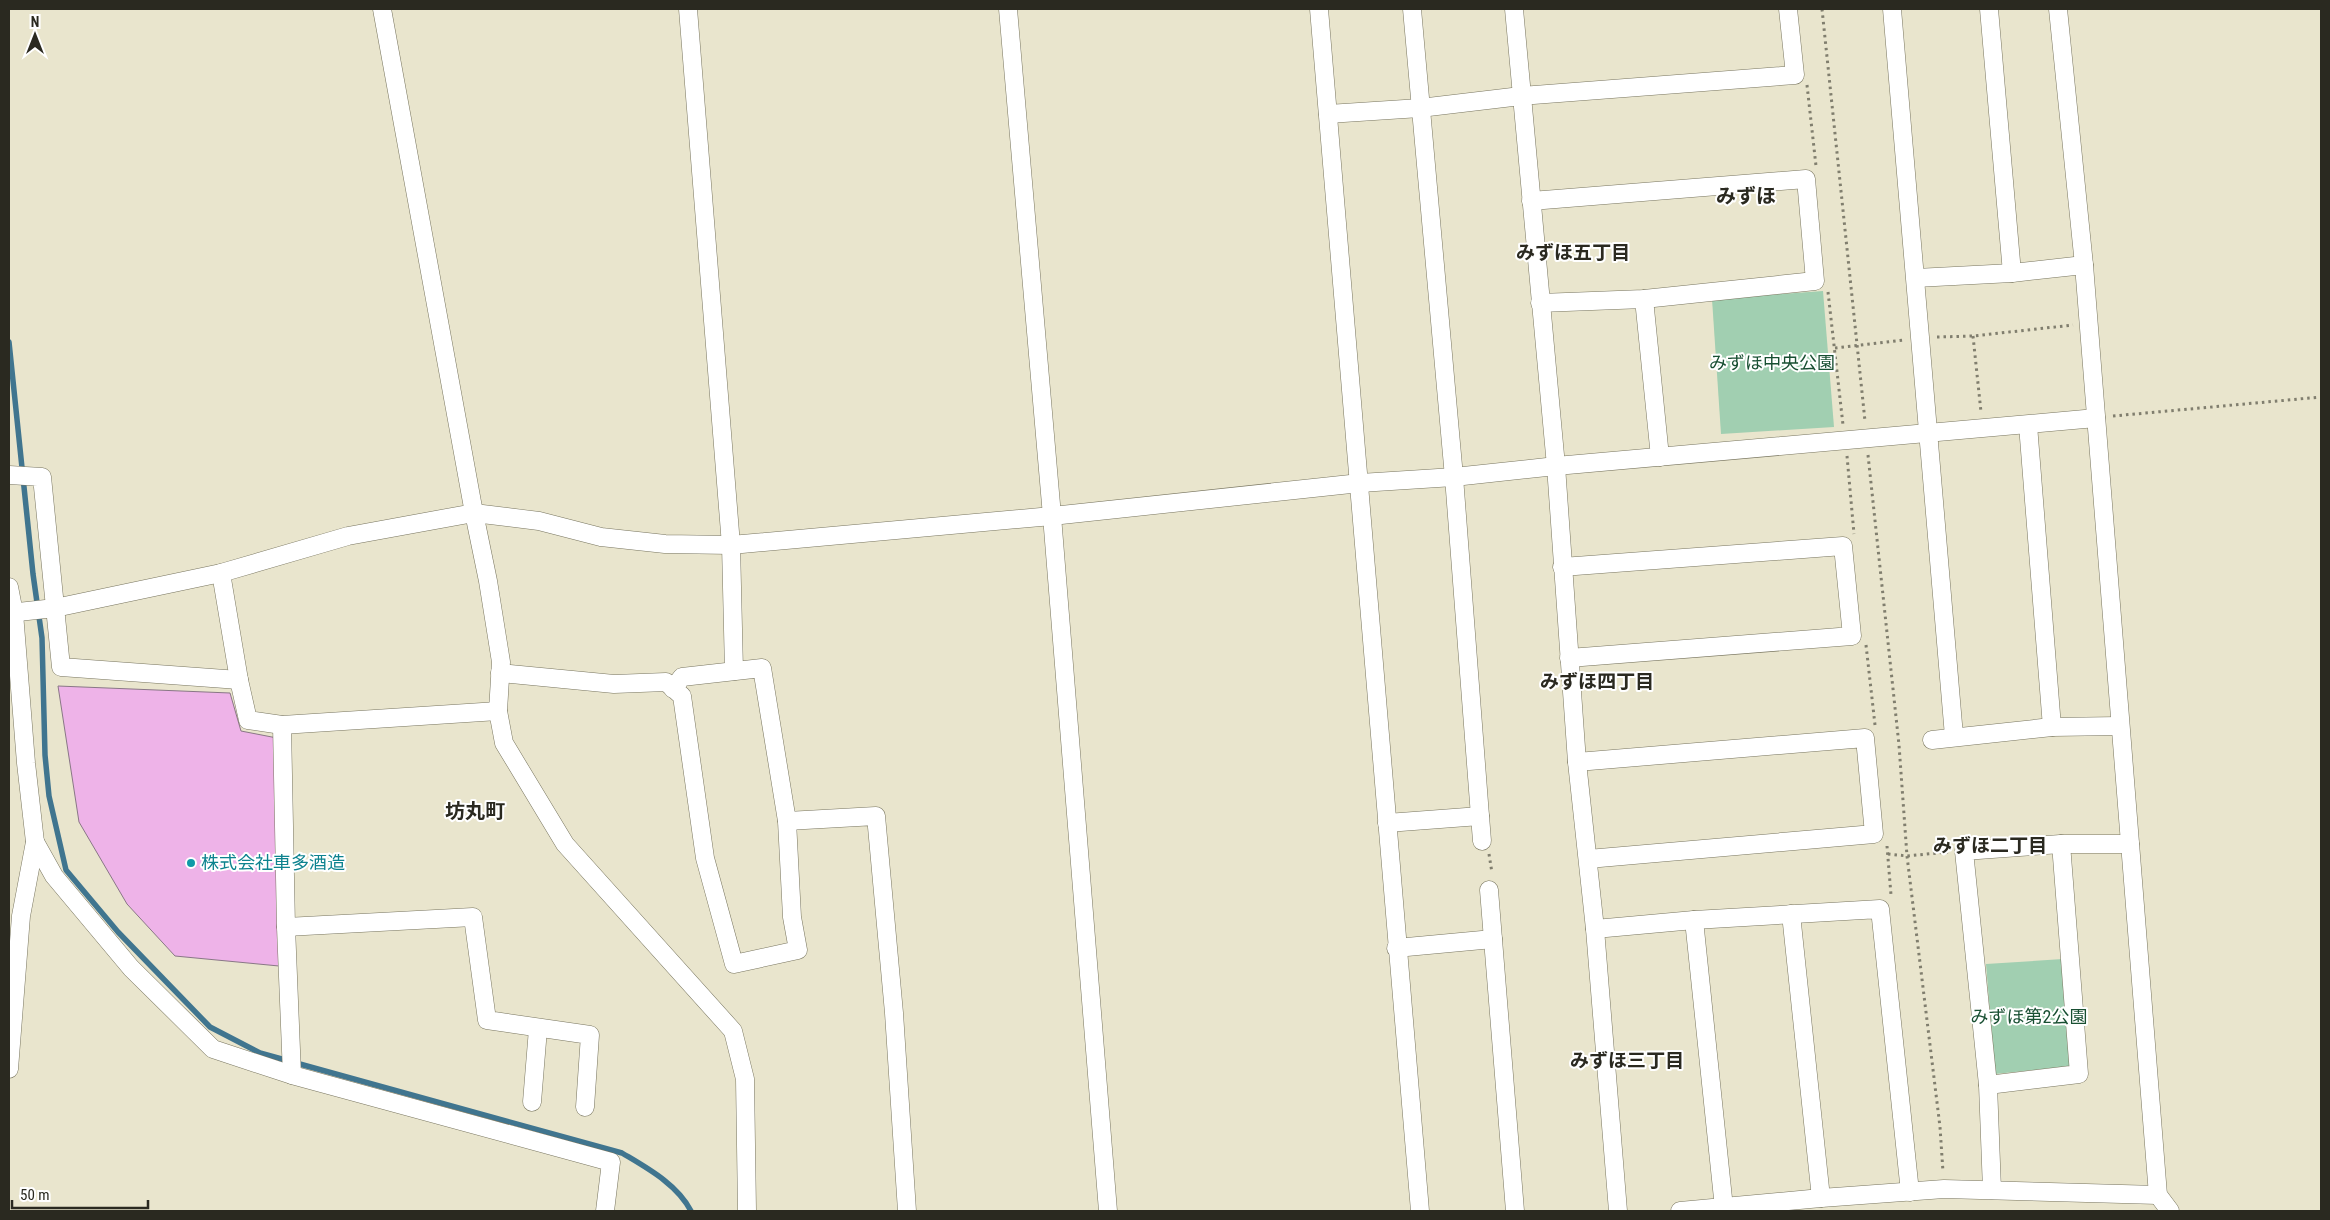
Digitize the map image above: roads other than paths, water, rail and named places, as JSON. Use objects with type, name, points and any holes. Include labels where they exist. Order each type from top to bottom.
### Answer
[{"type":"street","points":[[382,9],[488,581],[501,662],[498,711],[504,743],[564,844],[733,1031],[745,1080],[747,1211]]},
{"type":"street","points":[[688,9],[731,544],[734,671]]},
{"type":"street","points":[[1008,9],[1052,516],[1108,1211]]},
{"type":"street","points":[[1319,9],[1360,483],[1396,948],[1420,1211]]},
{"type":"street","points":[[1412,9],[1454,477],[1482,841]]},
{"type":"street","points":[[1514,9],[1556,466],[1577,762],[1588,859],[1618,1211]]},
{"type":"street","points":[[1328,114],[1420,108],[1521,96],[1795,75],[1788,9]]},
{"type":"street","points":[[1892,9],[1954,736]]},
{"type":"street","points":[[1989,9],[2012,273]]},
{"type":"street","points":[[2058,9],[2084,265],[2119,726],[2158,1195],[2170,1211]]},
{"type":"street","points":[[1531,201],[1806,179],[1815,281],[1644,299],[1540,303]]},
{"type":"street","points":[[1916,278],[2012,273],[2084,265]]},
{"type":"street","points":[[1644,299],[1660,458]]},
{"type":"street","points":[[16,613],[49,609],[221,573],[348,536],[474,513],[539,521],[601,537],[665,544],[731,544],[1052,516],[1360,483],[1454,477],[1556,466],[2096,418]]},
{"type":"street","points":[[2028,425],[2052,727]]},
{"type":"street","points":[[9,475],[42,477],[49,609],[61,667],[239,680]]},
{"type":"street","points":[[1562,566],[1843,546],[1852,636],[1569,658]]},
{"type":"street","points":[[221,573],[239,680],[248,720],[282,725],[498,711]]},
{"type":"street","points":[[9,587],[16,613],[26,763],[35,842],[15,916],[9,1069]]},
{"type":"street","points":[[500,673],[614,684],[666,682],[673,689],[682,696],[705,858],[734,964],[798,950],[792,917],[787,821],[762,668],[682,677],[673,689]]},
{"type":"street","points":[[282,725],[291,1066]]},
{"type":"street","points":[[1932,740],[1954,736],[2052,727],[2119,726]]},
{"type":"street","points":[[1577,762],[1865,738],[1874,834],[1588,859]]},
{"type":"street","points":[[787,821],[876,816],[894,1014],[907,1211]]},
{"type":"street","points":[[1387,823],[1480,816]]},
{"type":"street","points":[[35,842],[54,876],[131,968],[213,1049],[291,1066],[611,1162],[605,1211]]},
{"type":"street","points":[[1992,1190],[1988,1085],[1964,851],[2061,844],[2130,844]]},
{"type":"street","points":[[1988,1085],[2079,1074],[2061,844]]},
{"type":"street","points":[[1489,890],[1515,1211]]},
{"type":"street","points":[[1594,929],[1694,920],[1880,909],[1910,1192]]},
{"type":"street","points":[[1791,914],[1821,1198]]},
{"type":"street","points":[[286,927],[473,917],[487,1020],[538,1029],[590,1035],[586,1107]]},
{"type":"street","points":[[1694,920],[1724,1208]]},
{"type":"street","points":[[1396,948],[1493,939]]},
{"type":"street","points":[[532,1102],[538,1029]]},
{"type":"street","points":[[1680,1211],[1944,1189],[2158,1195]]},
{"type":"waterway","points":[[9,342],[33,574],[42,638],[45,755],[49,796],[66,870],[118,932],[210,1027],[260,1053],[622,1153],[670,1185],[685,1201],[691,1211]]},
{"type":"place","name":"株式会社車多酒造","points":[[191,863]]},
{"type":"district","name":"みずほ","points":[[1746,196]]},
{"type":"district","name":"みずほ五丁目","points":[[1573,252]]},
{"type":"district","name":"みずほ四丁目","points":[[1597,681]]},
{"type":"district","name":"坊丸町","points":[[475,811]]},
{"type":"district","name":"みずほ二丁目","points":[[1990,845]]},
{"type":"district","name":"みずほ三丁目","points":[[1627,1060]]},
{"type":"park label","name":"みずほ中央公園","points":[[1772,363]]},
{"type":"park label","name":"みずほ第2公園","points":[[2029,1017]]}]
